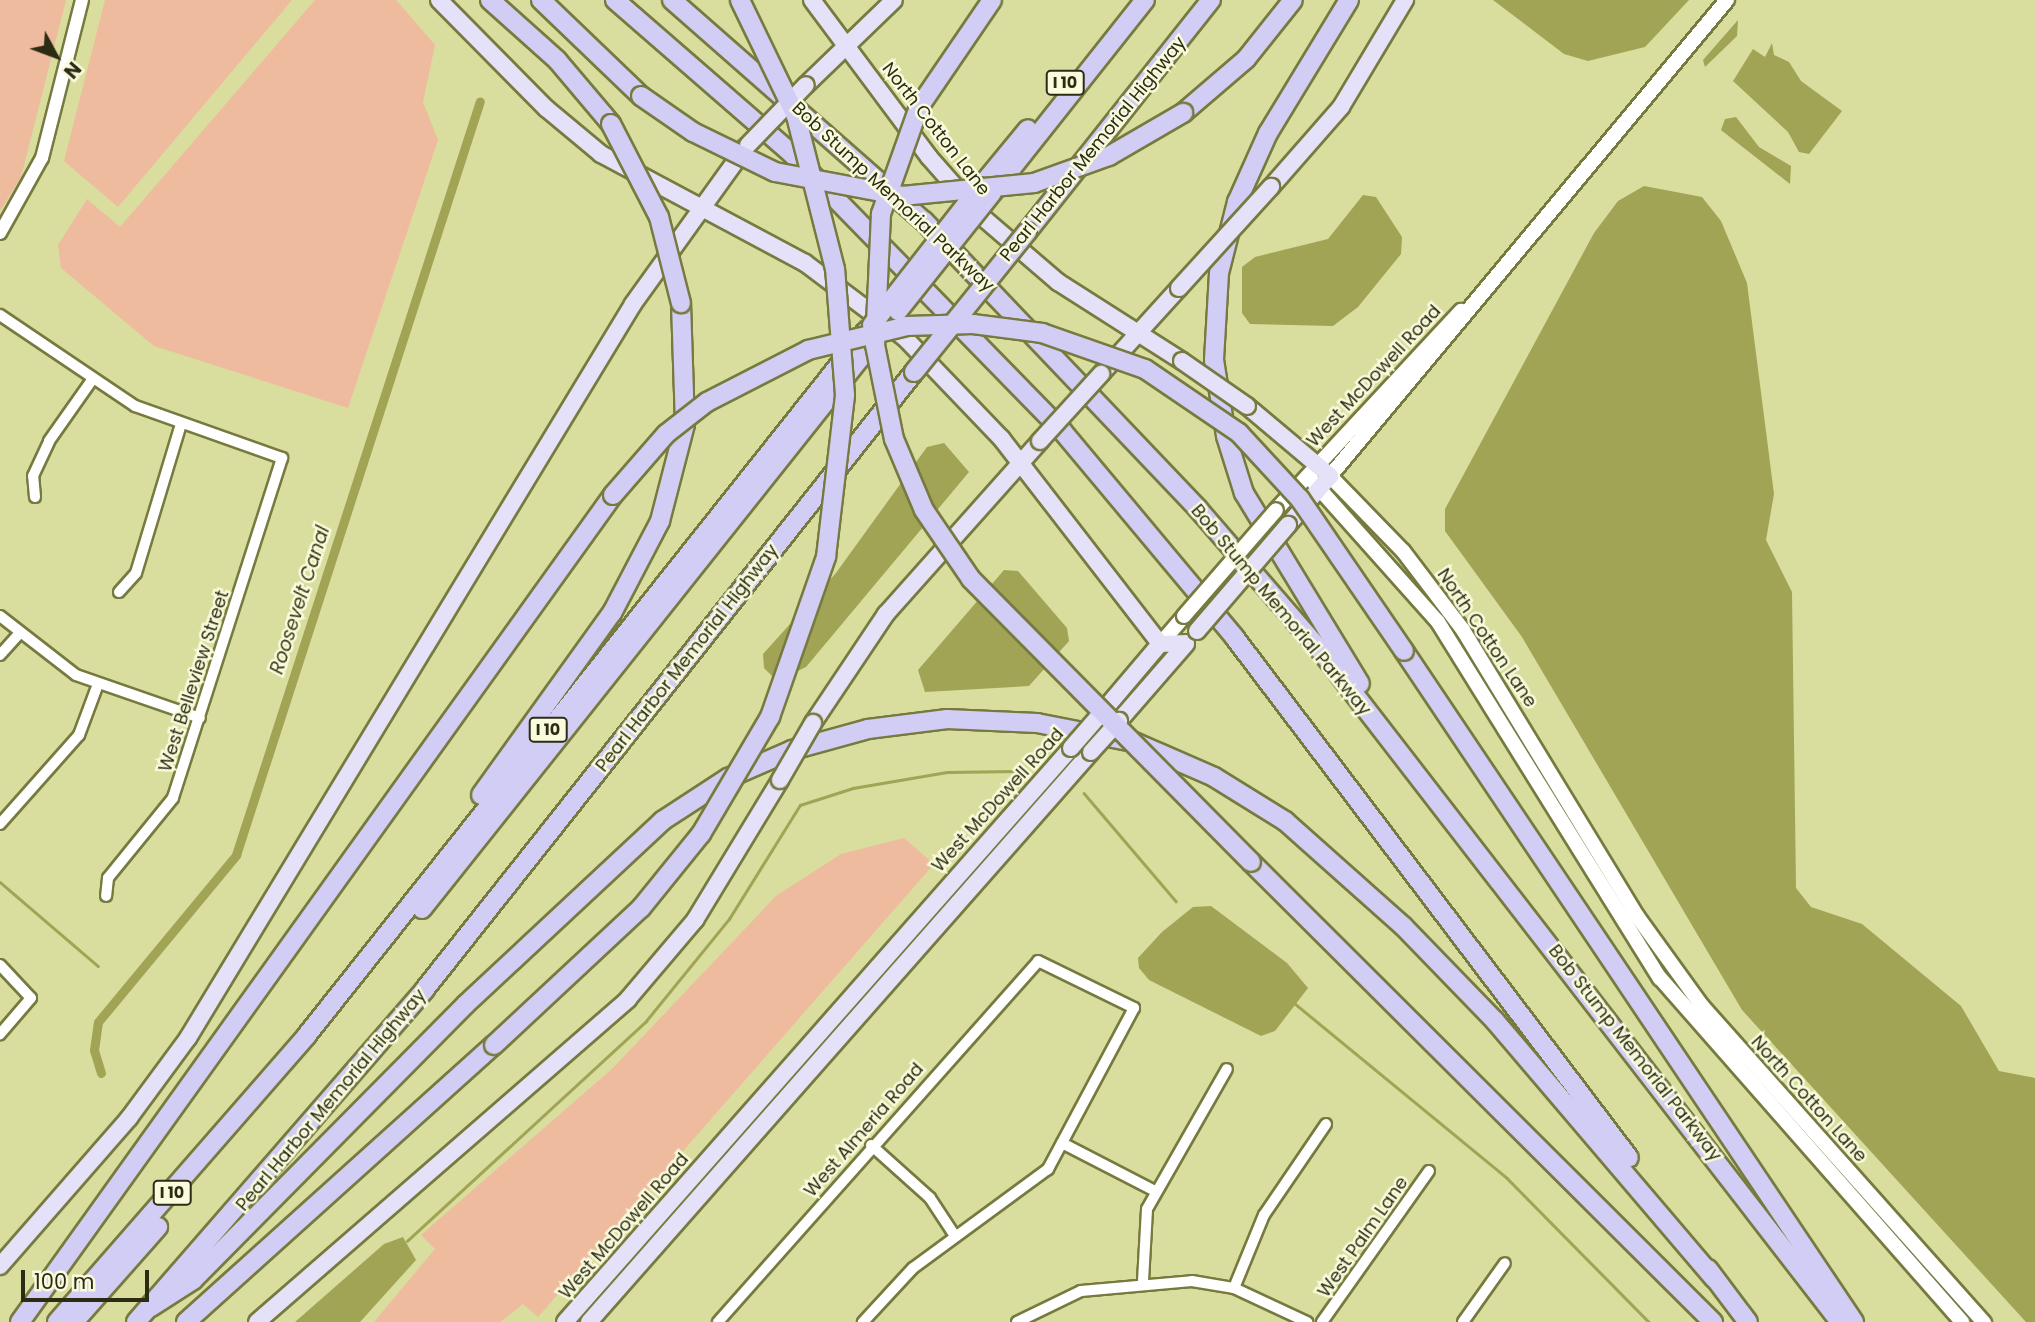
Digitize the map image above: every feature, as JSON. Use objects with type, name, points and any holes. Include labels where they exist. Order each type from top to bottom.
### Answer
[{"type":"highway","points":[[284,1062],[526,736],[634,577],[660,521],[681,448],[687,368],[681,303],[659,217],[611,124],[557,60],[490,0]]},
{"type":"highway","points":[[541,0],[641,96],[693,132],[775,172],[902,196],[1034,183],[1109,156],[1183,113],[1246,59],[1293,0]]},
{"type":"highway","name":"Bob Stump Memorial Parkway","points":[[615,0],[790,152],[1063,432],[1235,639],[1577,1087],[1748,1322]]},
{"type":"highway","name":"Bob Stump Memorial Parkway","points":[[672,0],[915,213],[1026,324],[1321,651],[1482,855],[1840,1322]]},
{"type":"highway","points":[[186,1322],[630,919],[701,834],[775,707],[826,557],[845,396],[835,269],[796,116],[740,0]]},
{"type":"highway","points":[[992,0],[919,107],[881,214],[874,345],[894,439],[924,510],[971,579],[1713,1322]]},
{"type":"highway","name":"I 10","points":[[57,1322],[284,1062],[875,330],[987,189],[1130,0]]},
{"type":"highway","points":[[987,189],[1145,0]]},
{"type":"highway","name":"Pearl Harbor Memorial Highway","points":[[151,1307],[425,989],[1212,0]]},
{"type":"highway","points":[[1349,0],[1261,146],[1228,231],[1214,322],[1220,408],[1236,470],[1265,536],[1482,855]]},
{"type":"highway","points":[[20,1322],[115,1196],[626,478],[707,402],[782,361],[886,329],[973,324],[1061,338],[1145,369],[1210,409],[1276,471],[1404,652],[1854,1322]]},
{"type":"highway","points":[[74,1322],[344,1007],[875,330]]},
{"type":"highway","points":[[136,1322],[151,1307],[193,1280],[465,1005],[662,821],[729,778],[792,750],[868,729],[947,719],[1037,723],[1134,742],[1214,777],[1278,815],[1447,971],[1714,1278]]},
{"type":"main road","points":[[439,0],[581,138],[697,209],[805,263],[870,309],[954,384],[1020,463],[1160,643],[1192,637]]},
{"type":"main road","name":"North Cotton Lane","points":[[812,0],[980,215],[1046,274],[1247,406],[1319,476],[1403,551],[1464,630],[1637,916],[1702,1006],[1984,1322]]},
{"type":"main road","points":[[0,1266],[95,1158],[170,1064],[697,209],[748,145],[894,0]]},
{"type":"main road","points":[[257,1322],[628,999],[695,920],[813,723],[886,614],[1341,107],[1405,0]]},
{"type":"main road","name":"West McDowell Road","points":[[589,1322],[1192,637],[1288,525],[1319,476],[1441,326],[1464,309],[1727,0]]},
{"type":"main road","name":"North Cotton Lane","points":[[1319,476],[1438,622],[1660,978],[1962,1322]]},
{"type":"main road","name":"West McDowell Road","points":[[565,1322],[1071,748],[1276,510],[1319,476]]},
{"type":"street","points":[[0,233],[41,158],[82,0]]},
{"type":"street","points":[[0,315],[92,380],[181,424],[136,573],[119,592]]},
{"type":"street","points":[[35,497],[33,475],[49,441],[92,380]]},
{"type":"street","name":"West Belleview Street","points":[[106,896],[108,878],[168,809],[200,718],[282,458],[181,424]]},
{"type":"street","points":[[0,616],[19,635],[98,684],[200,718]]},
{"type":"street","points":[[0,655],[19,635]]},
{"type":"street","points":[[0,824],[79,735],[98,684]]},
{"type":"street","name":"West Almeria Road","points":[[723,1320],[871,1145],[1038,961],[1134,1008],[1062,1143]]},
{"type":"street","points":[[0,965],[31,998],[0,1034]]},
{"type":"street","points":[[1143,1281],[1142,1225],[1155,1191],[1227,1069]]},
{"type":"street","points":[[1234,1289],[1264,1215],[1326,1124]]},
{"type":"street","points":[[863,1322],[891,1289],[955,1236],[1034,1184],[1062,1143],[1155,1191]]},
{"type":"street","points":[[871,1145],[930,1198],[955,1236]]},
{"type":"street","name":"West Palm Lane","points":[[1322,1322],[1429,1171]]},
{"type":"street","points":[[1463,1322],[1505,1263]]},
{"type":"street","points":[[1017,1322],[1081,1291],[1143,1281],[1234,1289],[1307,1322]]},
{"type":"shaded area","points":[[0,0],[66,0],[21,177],[0,211]]},
{"type":"shaded area","points":[[105,0],[292,0],[118,207],[64,161]]},
{"type":"shaded area","points":[[315,0],[396,0],[435,45],[423,102],[438,140],[348,408],[154,346],[61,268],[58,245],[87,199],[120,227]]},
{"type":"shaded area","points":[[1493,0],[1689,0],[1645,47],[1588,61],[1564,54]]},
{"type":"shaded area","points":[[1738,20],[1737,36],[1705,67],[1703,60]]},
{"type":"shaded area","points":[[1772,43],[1774,55],[1789,62],[1801,81],[1842,111],[1809,154],[1799,152],[1788,132],[1733,81],[1753,49],[1765,57]]},
{"type":"shaded area","points":[[1736,117],[1759,147],[1791,166],[1790,184],[1721,130],[1725,119]]},
{"type":"shaded area","points":[[1644,186],[1702,197],[1721,221],[1747,283],[1774,494],[1766,540],[1792,592],[1796,888],[1811,907],[1862,924],[1961,1006],[1999,1071],[2035,1078],[2035,1322],[2026,1322],[1742,1010],[1522,637],[1445,531],[1445,509],[1594,233],[1618,201]]},
{"type":"shaded area","points":[[1363,195],[1376,197],[1402,237],[1401,254],[1358,307],[1333,326],[1250,324],[1242,313],[1242,267],[1255,257],[1328,239]]},
{"type":"shaded area","points":[[944,443],[969,472],[806,667],[777,681],[764,668],[763,654],[836,573],[927,447]]},
{"type":"shaded area","points":[[1004,570],[1018,571],[1067,628],[1069,641],[1029,686],[925,692],[918,670]]},
{"type":"shaded area","points":[[904,838],[934,864],[538,1317],[523,1304],[500,1322],[374,1322],[435,1249],[421,1235],[613,1068],[776,896],[841,854]]},
{"type":"shaded area","points":[[1211,906],[1287,963],[1308,988],[1275,1031],[1261,1036],[1149,980],[1139,968],[1138,958],[1162,932],[1193,907]]},
{"type":"shaded area","points":[[403,1237],[416,1260],[360,1322],[295,1322],[384,1244]]},
{"type":"waterway","name":"Roosevelt Canal","points":[[101,1073],[94,1050],[98,1022],[236,855],[480,101]]},
{"type":"waterway","points":[[407,1241],[646,1021],[729,919],[800,805],[853,788],[947,772],[1016,771]]},
{"type":"waterway","points":[[1084,793],[1176,901]]},
{"type":"waterway","points":[[0,882],[98,966]]},
{"type":"waterway","points":[[1293,1002],[1507,1178],[1649,1322]]}]
